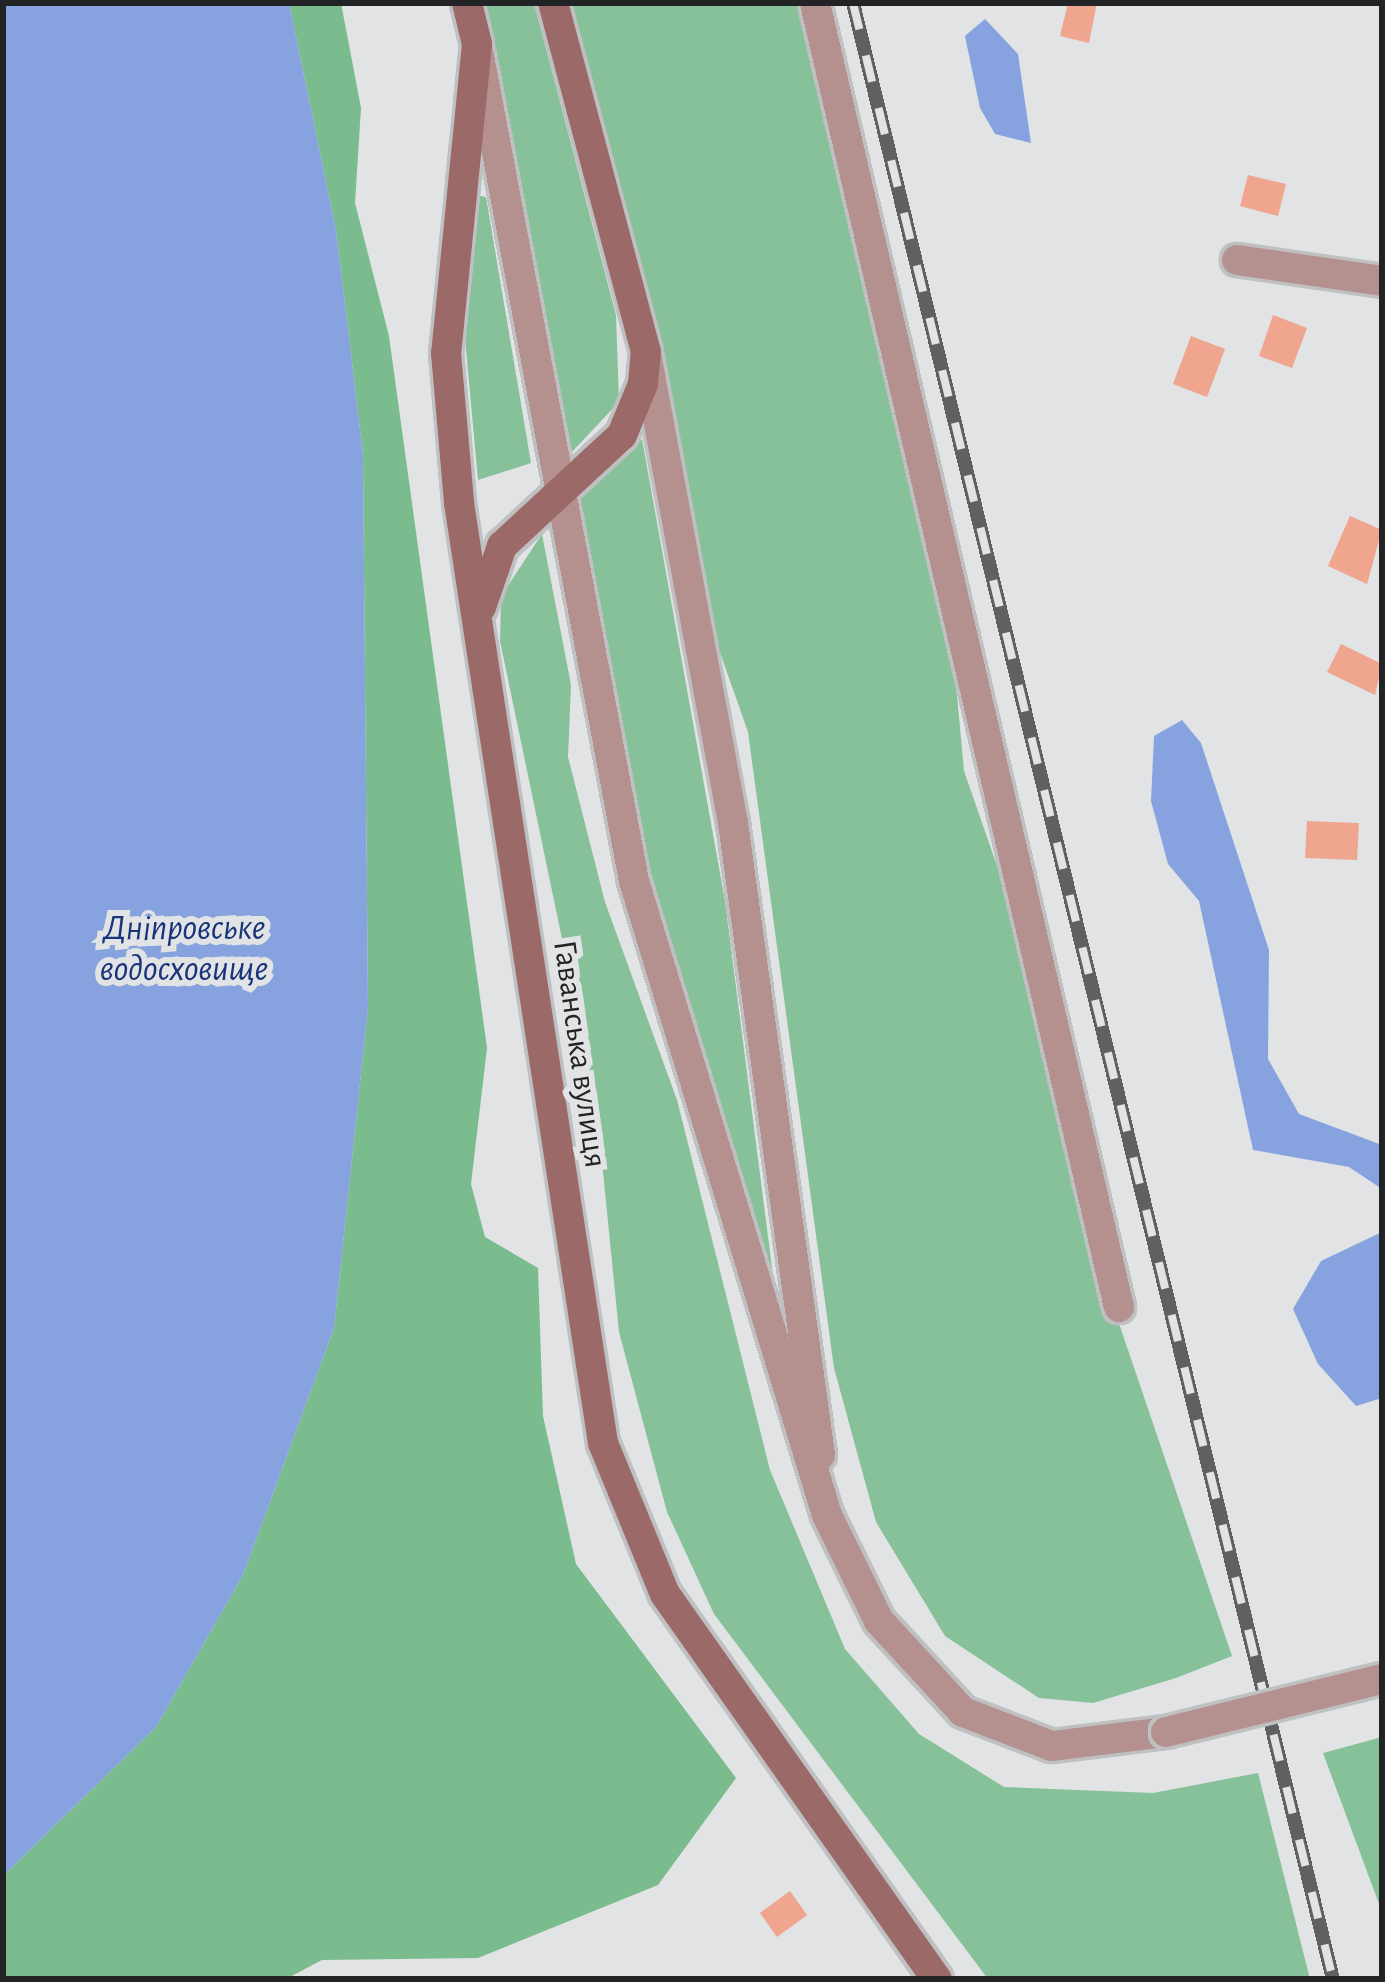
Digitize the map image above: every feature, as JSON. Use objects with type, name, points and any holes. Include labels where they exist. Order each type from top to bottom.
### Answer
[{"type":"main road","name":"Гаванська вулиця","points":[[467,3],[477,44],[446,352],[478,622],[584,1328],[623,1500],[710,1665],[937,1979]]},
{"type":"main road","name":"Гаванська вулиця","points":[[553,3],[646,352]]},
{"type":"main road","points":[[478,622],[502,546],[556,490],[622,435],[646,352]]},
{"type":"street","points":[[815,3],[1119,1307]]},
{"type":"street","name":"Гаванська вулиця","points":[[477,44],[556,490],[634,881],[827,1515],[879,1621],[963,1712],[1052,1746],[1166,1732],[1382,1678]]},
{"type":"street","points":[[1238,260],[1382,281]]},
{"type":"street","name":"Гаванська вулиця","points":[[646,352],[733,823],[827,1515]]},
{"type":"green space","points":[[289,3],[341,3],[361,108],[355,203],[389,336],[487,1048],[471,1184],[485,1237],[538,1268],[543,1416],[576,1564],[736,1778],[658,1885],[478,1958],[322,1960],[286,1979],[3,1979],[3,1876],[156,1727],[243,1575],[334,1328],[368,1008],[363,454],[336,230]]},
{"type":"green space","points":[[485,3],[534,3],[616,315],[619,402],[569,455]]},
{"type":"green space","points":[[570,3],[804,3],[951,631],[964,771],[1010,903],[1109,1294],[1232,1656],[1176,1678],[1093,1703],[1039,1698],[945,1636],[876,1522],[834,1368],[748,732],[716,641],[641,266]]},
{"type":"green space","points":[[476,195],[486,197],[531,463],[478,480],[462,306]]},
{"type":"green space","points":[[642,439],[725,901],[777,1307],[631,805],[576,501]]},
{"type":"green space","points":[[542,534],[571,685],[568,757],[605,902],[677,1100],[770,1470],[845,1649],[919,1734],[1004,1787],[1153,1793],[1258,1773],[1310,1979],[988,1979],[714,1614],[667,1512],[619,1332],[596,1102],[500,641],[501,596]]},
{"type":"green space","points":[[1382,1737],[1382,1912],[1323,1753]]},
{"type":"water","name":"Дніпровське водосховище","points":[[3,3],[289,3],[336,230],[363,454],[368,1008],[334,1328],[243,1575],[156,1727],[3,1876]]},
{"type":"water","points":[[985,19],[1018,54],[1031,143],[995,134],[980,108],[965,36]]},
{"type":"water","points":[[1182,720],[1201,743],[1269,950],[1268,1059],[1299,1114],[1382,1145],[1382,1189],[1349,1167],[1253,1150],[1199,901],[1168,864],[1151,801],[1154,736]]},
{"type":"water","points":[[1382,1232],[1382,1398],[1356,1406],[1318,1364],[1293,1309],[1321,1261]]},
{"type":"building","points":[[1068,3],[1097,3],[1089,43],[1060,36]]},
{"type":"building","points":[[1248,175],[1286,184],[1278,216],[1240,206]]},
{"type":"building","points":[[1273,315],[1307,328],[1292,368],[1259,356]]},
{"type":"building","points":[[1191,336],[1225,349],[1207,397],[1173,384]]},
{"type":"building","points":[[1350,516],[1382,530],[1367,584],[1328,566]]},
{"type":"building","points":[[1341,644],[1382,664],[1375,695],[1327,672]]},
{"type":"building","points":[[1307,821],[1359,823],[1357,860],[1305,858]]},
{"type":"building","points":[[790,1891],[807,1915],[777,1937],[760,1913]]},
{"type":"railway","points":[[853,3],[1333,1979]]}]
